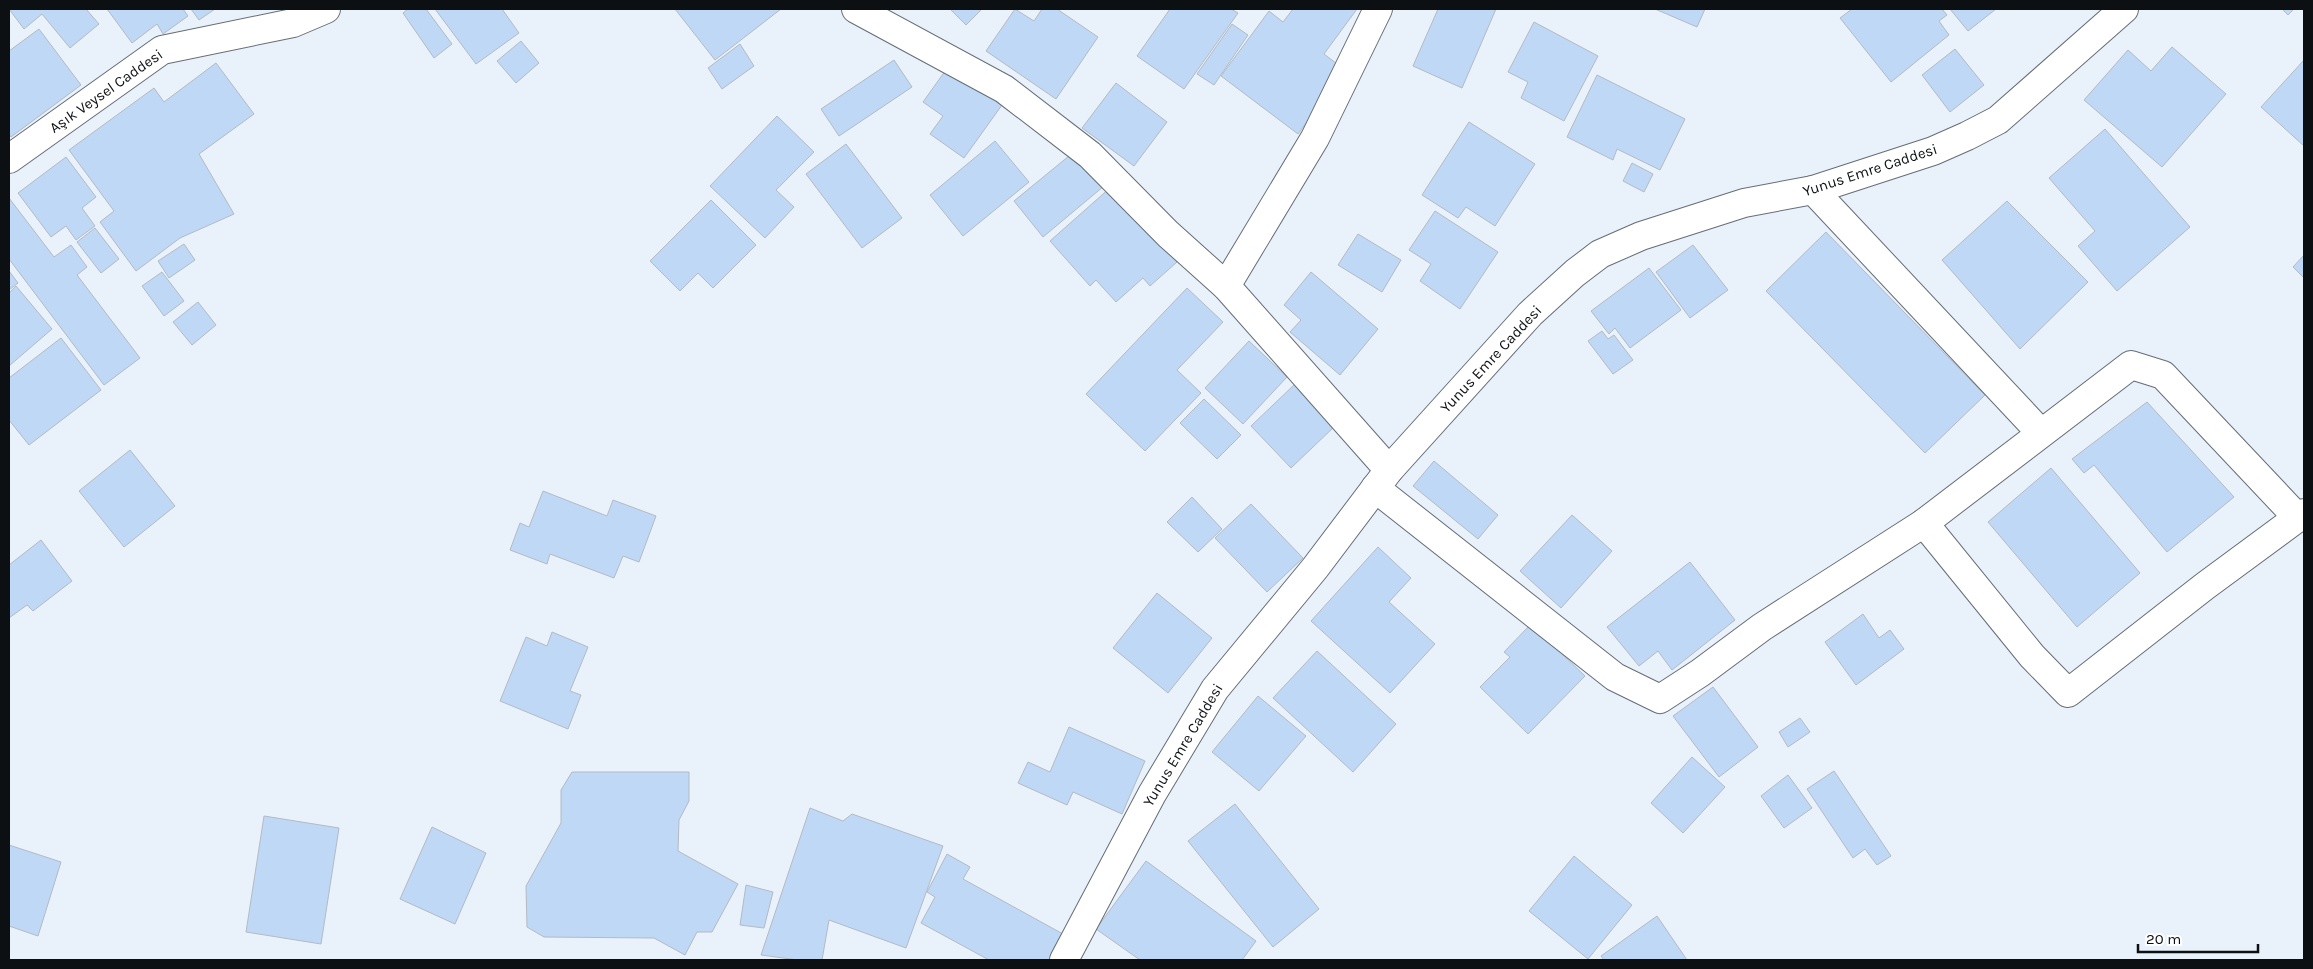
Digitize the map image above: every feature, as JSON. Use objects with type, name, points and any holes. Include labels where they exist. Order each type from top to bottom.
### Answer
[{"type":"street","name":"Aşık Veysel Caddesi","points":[[9,159],[162,50],[293,23],[326,9]]},
{"type":"street","points":[[856,9],[1004,89],[1090,155],[1168,234],[1226,286],[1382,479],[1615,677],[1660,699],[1700,673],[1762,627],[1924,523],[2131,365],[2163,375],[2301,516],[2205,586],[2068,693],[2020,642],[1924,523]]},
{"type":"street","points":[[1226,286],[1315,138],[1378,9]]},
{"type":"street","name":"Yunus Emre Caddesi","points":[[1064,960],[1152,794],[1214,689],[1315,568],[1382,479],[1530,314],[1575,273],[1600,254],[1641,236],[1744,203],[1813,190],[1933,151],[1998,120],[2124,9]]},
{"type":"street","points":[[1813,190],[2041,433]]},
{"type":"building","points":[[9,9],[86,9],[99,24],[70,48],[42,14],[24,29]]},
{"type":"building","points":[[107,9],[183,9],[188,16],[163,34],[157,24],[132,43]]},
{"type":"building","points":[[191,9],[215,9],[199,20]]},
{"type":"building","points":[[408,9],[426,9],[452,44],[434,58],[403,13]]},
{"type":"building","points":[[435,9],[502,9],[519,33],[476,64]]},
{"type":"building","points":[[675,9],[781,9],[715,60]]},
{"type":"building","points":[[950,9],[982,9],[966,25]]},
{"type":"building","points":[[1015,9],[1034,21],[1042,9],[1057,9],[1098,37],[1056,99],[986,51]]},
{"type":"building","points":[[1170,9],[1231,9],[1238,13],[1184,89],[1137,56]]},
{"type":"building","points":[[1293,9],[1357,9],[1324,54],[1345,70],[1298,134],[1221,76],[1269,11],[1283,22]]},
{"type":"building","points":[[1438,9],[1496,9],[1462,88],[1413,66]]},
{"type":"building","points":[[1655,9],[1705,9],[1697,27]]},
{"type":"building","points":[[1852,9],[1942,9],[1947,15],[1939,21],[1949,35],[1891,82],[1840,18]]},
{"type":"building","points":[[1950,9],[1996,9],[1968,31]]},
{"type":"building","points":[[2282,9],[2294,9],[2288,15]]},
{"type":"building","points":[[1534,22],[1598,56],[1564,121],[1521,98],[1528,82],[1508,72]]},
{"type":"building","points":[[1232,24],[1248,35],[1214,85],[1197,74]]},
{"type":"building","points":[[39,29],[81,85],[11,137],[9,134],[9,51]]},
{"type":"building","points":[[521,41],[539,63],[516,83],[497,61]]},
{"type":"building","points":[[740,44],[754,66],[722,89],[708,68]]},
{"type":"building","points":[[2172,47],[2226,94],[2162,167],[2084,100],[2128,50],[2151,71]]},
{"type":"building","points":[[1955,49],[1984,85],[1950,112],[1922,75]]},
{"type":"building","points":[[894,60],[912,87],[839,136],[821,109]]},
{"type":"building","points":[[2304,60],[2304,146],[2261,107]]},
{"type":"building","points":[[216,63],[254,114],[199,154],[234,214],[180,238],[136,271],[100,222],[114,211],[69,150],[154,88],[164,102]]},
{"type":"building","points":[[948,67],[1002,105],[964,158],[930,134],[943,116],[923,102]]},
{"type":"building","points":[[1597,75],[1685,119],[1660,170],[1617,149],[1613,160],[1567,137]]},
{"type":"building","points":[[1116,83],[1167,122],[1134,166],[1082,128]]},
{"type":"building","points":[[777,116],[814,152],[776,190],[794,207],[765,238],[710,186]]},
{"type":"building","points":[[1469,122],[1535,164],[1495,226],[1466,207],[1458,218],[1422,195]]},
{"type":"building","points":[[2105,129],[2190,227],[2117,291],[2078,246],[2095,231],[2049,178]]},
{"type":"building","points":[[995,141],[1029,182],[963,236],[930,195]]},
{"type":"building","points":[[846,144],[902,218],[862,248],[806,174]]},
{"type":"building","points":[[1075,151],[1104,186],[1043,237],[1014,201]]},
{"type":"building","points":[[66,157],[96,197],[82,208],[95,226],[76,240],[66,226],[51,237],[18,193]]},
{"type":"building","points":[[1632,163],[1653,174],[1644,192],[1623,181]]},
{"type":"building","points":[[1111,187],[1177,262],[1150,286],[1143,278],[1116,302],[1096,280],[1090,286],[1050,241]]},
{"type":"building","points":[[9,198],[54,257],[71,245],[87,267],[77,275],[140,358],[104,385],[9,259]]},
{"type":"building","points":[[711,200],[756,245],[713,288],[698,273],[680,291],[650,261]]},
{"type":"building","points":[[2007,201],[2088,282],[2020,349],[1942,260]]},
{"type":"building","points":[[1435,211],[1498,252],[1460,309],[1420,281],[1431,264],[1409,250]]},
{"type":"building","points":[[95,228],[119,259],[101,273],[77,242]]},
{"type":"building","points":[[1826,232],[1985,395],[1925,453],[1766,291]]},
{"type":"building","points":[[1358,234],[1401,260],[1382,292],[1338,265]]},
{"type":"building","points":[[184,244],[195,260],[169,278],[158,261]]},
{"type":"building","points":[[1693,245],[1728,290],[1690,318],[1656,272]]},
{"type":"building","points":[[2304,255],[2304,278],[2293,267]]},
{"type":"building","points":[[1649,268],[1681,310],[1630,348],[1615,328],[1609,334],[1591,311]]},
{"type":"building","points":[[9,271],[18,283],[9,290]]},
{"type":"building","points":[[162,272],[184,301],[164,316],[142,286]]},
{"type":"building","points":[[1311,272],[1378,329],[1340,375],[1290,332],[1301,320],[1284,305]]},
{"type":"building","points":[[16,286],[52,329],[9,366],[9,293]]},
{"type":"building","points":[[1187,288],[1223,322],[1177,370],[1201,393],[1145,451],[1086,394]]},
{"type":"building","points":[[198,302],[216,325],[192,345],[173,322]]},
{"type":"building","points":[[1602,331],[1608,339],[1614,335],[1633,360],[1613,374],[1588,341]]},
{"type":"building","points":[[61,338],[101,390],[29,445],[9,420],[9,378]]},
{"type":"building","points":[[1249,341],[1287,377],[1243,424],[1205,388]]},
{"type":"building","points":[[1295,384],[1335,426],[1291,468],[1251,426]]},
{"type":"building","points":[[1204,399],[1241,435],[1217,459],[1180,423]]},
{"type":"building","points":[[2147,402],[2234,497],[2167,552],[2094,465],[2084,473],[2072,459]]},
{"type":"building","points":[[130,450],[175,506],[124,547],[79,491]]},
{"type":"building","points":[[1434,461],[1498,515],[1478,539],[1413,486]]},
{"type":"building","points":[[2051,468],[2140,573],[2077,627],[1988,522]]},
{"type":"building","points":[[543,491],[607,516],[613,500],[656,516],[639,562],[623,556],[614,578],[550,554],[547,564],[510,550],[520,523],[529,527]]},
{"type":"building","points":[[1192,497],[1222,529],[1198,552],[1167,522]]},
{"type":"building","points":[[1251,504],[1303,558],[1267,592],[1215,538]]},
{"type":"building","points":[[1572,515],[1612,551],[1561,608],[1520,571]]},
{"type":"building","points":[[41,540],[72,581],[33,611],[27,605],[9,618],[9,565]]},
{"type":"building","points":[[1378,547],[1411,578],[1389,602],[1435,644],[1390,693],[1311,621]]},
{"type":"building","points":[[1690,562],[1735,620],[1672,670],[1658,651],[1639,666],[1607,627]]},
{"type":"building","points":[[1157,593],[1212,638],[1168,693],[1113,648]]},
{"type":"building","points":[[1863,614],[1879,638],[1890,630],[1904,649],[1856,685],[1825,642]]},
{"type":"building","points":[[1531,624],[1585,676],[1528,734],[1480,687],[1510,657],[1504,652]]},
{"type":"building","points":[[552,632],[588,647],[570,691],[581,695],[568,729],[500,701],[526,637],[547,646]]},
{"type":"building","points":[[1317,651],[1396,724],[1353,772],[1273,698]]},
{"type":"building","points":[[1713,687],[1758,747],[1719,777],[1673,716]]},
{"type":"building","points":[[1258,696],[1306,736],[1259,791],[1212,752]]},
{"type":"building","points":[[1800,718],[1810,732],[1788,747],[1779,732]]},
{"type":"building","points":[[1069,727],[1145,761],[1122,814],[1073,792],[1067,805],[1018,783],[1028,762],[1050,772]]},
{"type":"building","points":[[1692,757],[1725,787],[1683,833],[1651,803]]},
{"type":"building","points":[[1834,771],[1891,856],[1877,865],[1865,849],[1853,858],[1807,789]]},
{"type":"building","points":[[572,772],[689,772],[689,801],[679,820],[678,851],[738,884],[712,932],[697,932],[685,955],[654,938],[544,937],[527,927],[526,886],[561,823],[561,790]]},
{"type":"building","points":[[1788,775],[1812,808],[1784,828],[1761,796]]},
{"type":"building","points":[[1235,804],[1319,909],[1273,947],[1188,841]]},
{"type":"building","points":[[810,808],[843,821],[852,814],[943,846],[906,948],[829,920],[822,960],[798,960],[761,955]]},
{"type":"building","points":[[264,816],[339,828],[321,944],[246,932]]},
{"type":"building","points":[[432,827],[486,853],[455,924],[400,899]]},
{"type":"building","points":[[9,845],[61,862],[38,936],[9,926]]},
{"type":"building","points":[[947,854],[970,867],[963,879],[1063,934],[1049,960],[989,960],[921,923],[935,897],[927,892]]},
{"type":"building","points":[[1574,856],[1632,905],[1588,959],[1529,911]]},
{"type":"building","points":[[1146,861],[1256,941],[1242,960],[1140,960],[1096,929]]},
{"type":"building","points":[[746,885],[773,892],[764,928],[740,925]]},
{"type":"building","points":[[1657,916],[1687,960],[1604,960],[1601,956]]}]
